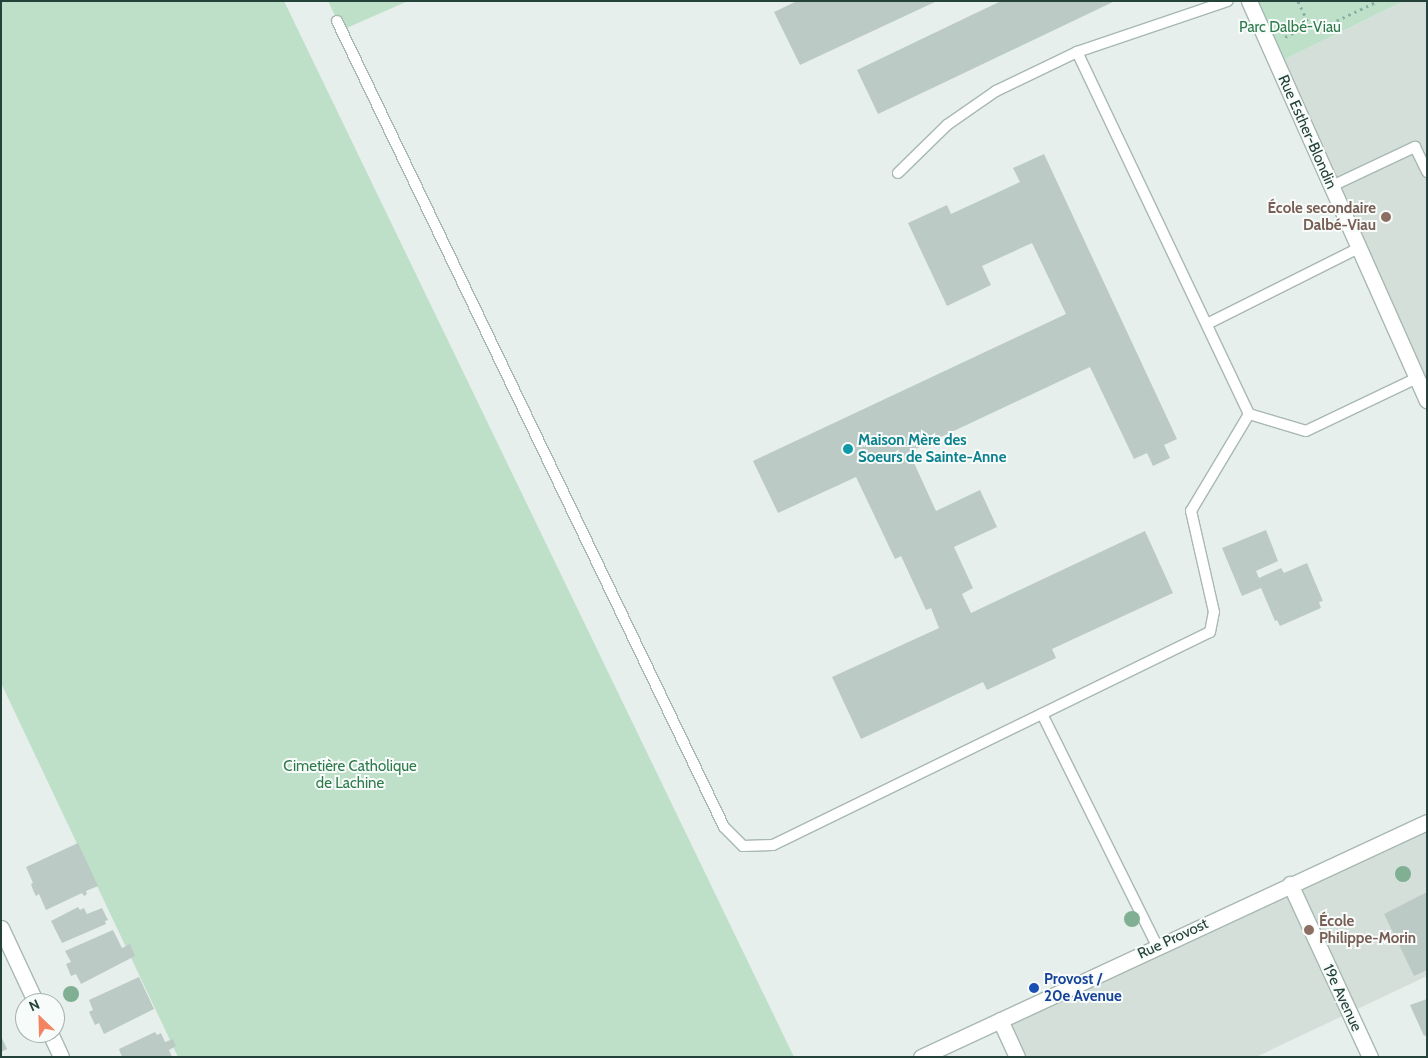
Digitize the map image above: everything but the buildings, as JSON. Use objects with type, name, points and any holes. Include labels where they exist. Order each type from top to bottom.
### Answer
[{"type":"street","name":"Rue Esther-Blondin","points":[[1249,1],[1427,400]]},
{"type":"street","name":"Rue Provost","points":[[921,1057],[1427,822]]},
{"type":"street","name":"19e Avenue","points":[[1290,884],[1370,1057]]},
{"type":"street","points":[[1,928],[31,993]]},
{"type":"street","points":[[1000,1020],[1017,1057]]},
{"type":"street","points":[[55,1043],[62,1057]]},
{"type":"lane","points":[[898,173],[947,124],[996,91],[1077,52],[1228,1]]},
{"type":"lane","points":[[337,21],[724,827],[744,846],[773,845],[1210,632],[1214,612],[1191,511],[1249,414]]},
{"type":"lane","points":[[1077,52],[1249,414],[1306,431],[1417,378]]},
{"type":"lane","points":[[1332,186],[1415,148],[1427,172]]},
{"type":"lane","points":[[1207,324],[1359,248]]},
{"type":"lane","points":[[1042,714],[1157,946]]},
{"type":"path","points":[[1298,1],[1309,25],[1319,29],[1378,1]]},
{"type":"path","points":[[1268,45],[1309,25]]},
{"type":"shaded area","name":"École secondaire Dalbé-Viau","points":[[1404,1],[1427,1],[1427,400],[1277,63]]},
{"type":"shaded area","name":"École Philippe-Morin","points":[[1427,822],[1427,976],[1256,1057],[1017,1057],[1000,1020]]},
{"type":"green space","name":"Cimetière Catholique de Lachine","points":[[1,1],[284,1],[794,1057],[178,1057],[1,683]]},
{"type":"green space","points":[[328,1],[408,1],[342,30]]},
{"type":"green space","name":"Parc Dalbé-Viau","points":[[1249,1],[1404,1],[1277,63]]},
{"type":"place","name":"École secondaire Dalbé-Viau","points":[[1386,217]]},
{"type":"place","name":"Maison Mère des Soeurs de Sainte-Anne","points":[[848,449]]},
{"type":"place","name":"École Philippe-Morin","points":[[1309,930]]},
{"type":"place","name":"Provost / 20e Avenue","points":[[1034,988]]}]
